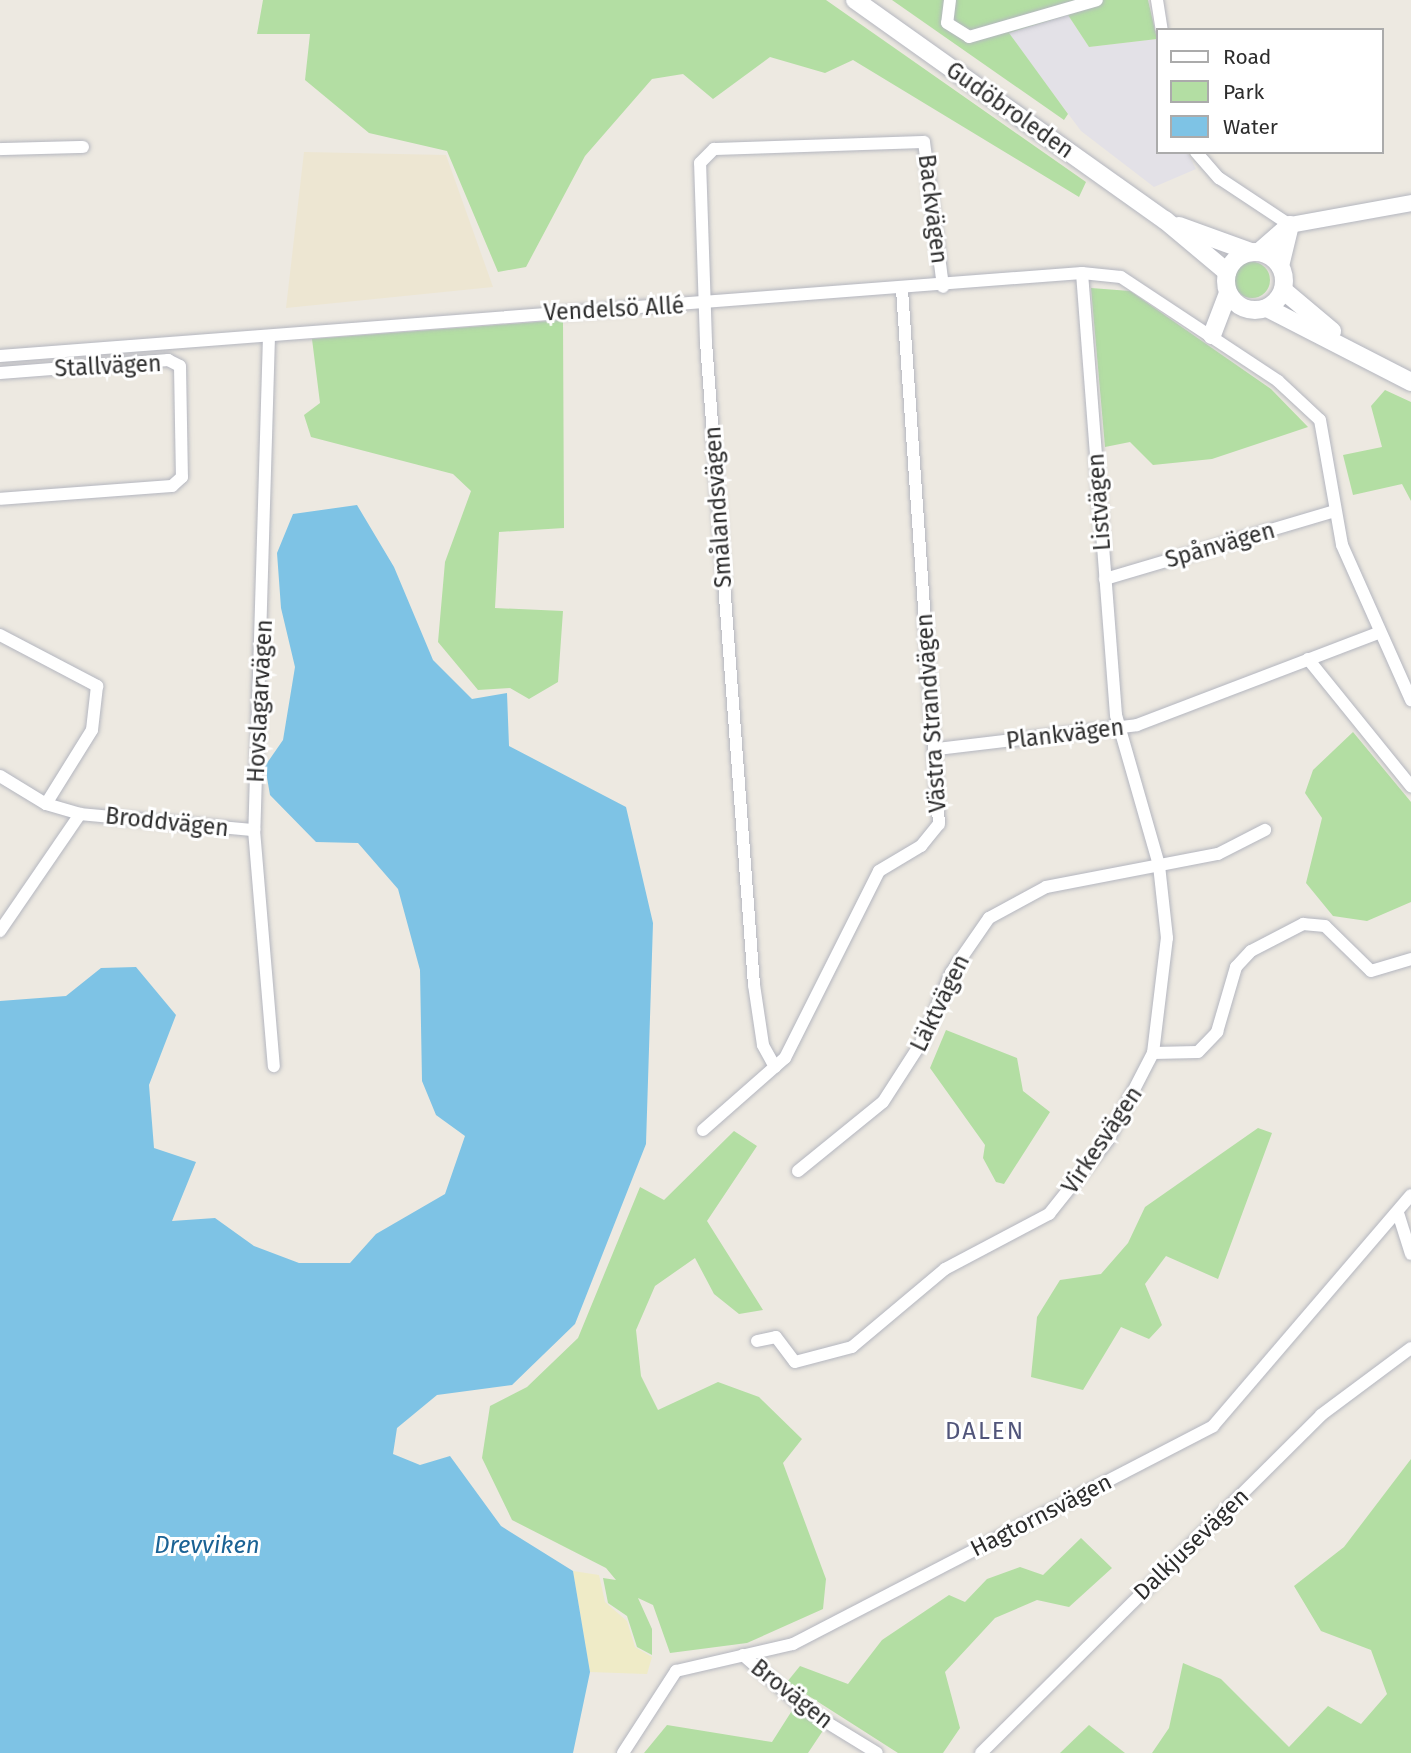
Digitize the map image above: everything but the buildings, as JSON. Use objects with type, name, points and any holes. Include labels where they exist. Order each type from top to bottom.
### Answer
[{"type":"main road","name":"Gudöbroleden","points":[[855,0],[1165,220],[1227,272]]},
{"type":"main road","name":"Gudöbroleden","points":[[1165,220],[1255,252]]},
{"type":"main road","points":[[1212,335],[1228,293],[1227,272],[1290,225]]},
{"type":"main road","points":[[1290,225],[1280,266],[1283,290],[1359,352]]},
{"type":"main road","points":[[1255,252],[1280,266]]},
{"type":"main road","points":[[1268,308],[1283,290]]},
{"type":"main road","points":[[1228,293],[1244,309]]},
{"type":"main road","points":[[1212,335],[1244,309],[1268,308],[1359,352],[1411,383]]},
{"type":"street","points":[[950,0],[947,23],[969,37],[1097,0]]},
{"type":"street","points":[[1157,0],[1162,28]]},
{"type":"street","name":"Backvägen","points":[[915,138],[927,149],[943,287]]},
{"type":"street","name":"Smålandsvägen","points":[[775,1067],[763,1045],[754,985],[708,303],[697,180],[699,163],[714,149],[915,138]]},
{"type":"street","points":[[0,149],[83,147]]},
{"type":"street","points":[[1198,154],[1219,178],[1290,225],[1411,204]]},
{"type":"street","name":"Vendelsö Allé","points":[[0,356],[943,287],[1082,273],[1121,277],[1212,335],[1304,400],[1321,420],[1334,512],[1378,634],[1411,700]]},
{"type":"street","name":"Listvägen","points":[[1082,273],[1118,730]]},
{"type":"street","name":"Västra Strandvägen","points":[[703,1130],[775,1067],[878,871],[921,846],[939,824],[937,749],[902,289]]},
{"type":"street","name":"Hovslagarvägen","points":[[269,335],[254,831],[274,1066]]},
{"type":"street","name":"Stallvägen","points":[[0,373],[168,360],[180,366],[179,484],[0,499]]},
{"type":"street","name":"Spånvägen","points":[[1105,579],[1334,512]]},
{"type":"street","name":"Plankvägen","points":[[937,749],[1118,730],[1378,634]]},
{"type":"street","points":[[0,635],[97,685],[92,730],[46,804]]},
{"type":"street","points":[[1308,659],[1411,786]]},
{"type":"street","name":"Virkesvägen","points":[[757,1341],[776,1337],[794,1362],[852,1347],[945,1269],[1049,1214],[1108,1140],[1153,1052],[1167,938],[1159,866],[1118,730]]},
{"type":"street","name":"Broddvägen","points":[[0,776],[46,804],[80,814],[254,831]]},
{"type":"street","name":"Broddvägen","points":[[0,931],[80,814]]},
{"type":"street","name":"Läktvägen","points":[[798,1171],[889,1093],[923,1040],[951,973],[989,918],[1046,887],[1218,854],[1265,830]]},
{"type":"street","points":[[1153,1052],[1198,1052],[1217,1032],[1236,967],[1251,951],[1312,923],[1325,926],[1371,971],[1411,959]]},
{"type":"street","name":"Hagtornsvägen","points":[[623,1753],[677,1671],[793,1644],[1213,1426],[1411,1195]]},
{"type":"street","points":[[1398,1213],[1411,1254]]},
{"type":"street","name":"Dalkjusevägen","points":[[981,1753],[1321,1415],[1411,1348]]},
{"type":"street","name":"Brovägen","points":[[743,1656],[805,1709],[877,1753]]},
{"type":"shaded area","points":[[1068,15],[1089,47],[1156,39],[1156,154],[1188,154],[1196,169],[1154,187],[1081,131],[1008,33]]},
{"type":"shaded area","points":[[304,152],[446,155],[493,287],[286,308]]},
{"type":"green space","points":[[263,0],[826,0],[1086,182],[1079,197],[853,60],[825,73],[770,57],[713,99],[683,74],[652,79],[585,156],[526,267],[498,272],[447,151],[369,133],[305,80],[310,34],[257,34]]},
{"type":"green space","points":[[892,0],[1148,0],[1156,39],[1089,47],[1068,15],[1009,33],[1068,114],[1064,120]]},
{"type":"green space","points":[[1252,262],[1264,268],[1270,280],[1264,292],[1252,298],[1240,292],[1234,280],[1240,268]]},
{"type":"green space","points":[[1091,288],[1130,291],[1271,389],[1308,427],[1212,459],[1153,465],[1130,442],[1105,447]]},
{"type":"green space","points":[[563,320],[564,528],[499,532],[495,608],[563,611],[558,682],[529,699],[510,688],[478,690],[438,642],[445,562],[471,491],[453,474],[311,437],[304,415],[320,403],[312,339]]},
{"type":"green space","points":[[1385,390],[1411,402],[1411,501],[1402,484],[1353,495],[1343,455],[1382,447],[1371,406]]},
{"type":"green space","points":[[1353,732],[1411,802],[1411,902],[1367,921],[1333,916],[1306,883],[1322,818],[1305,793],[1313,770]]},
{"type":"green space","points":[[946,1030],[1017,1058],[1023,1091],[1050,1112],[1004,1184],[996,1182],[983,1158],[985,1145],[930,1068]]},
{"type":"green space","points":[[1258,1128],[1272,1133],[1218,1279],[1166,1256],[1145,1284],[1162,1325],[1149,1339],[1121,1327],[1083,1390],[1031,1377],[1037,1317],[1060,1280],[1101,1274],[1128,1243],[1145,1207]]},
{"type":"green space","points":[[734,1131],[757,1146],[707,1221],[763,1310],[739,1314],[714,1294],[695,1258],[655,1286],[636,1330],[641,1376],[658,1410],[718,1382],[759,1397],[802,1439],[783,1463],[826,1579],[823,1609],[747,1643],[670,1653],[653,1605],[638,1598],[652,1629],[652,1655],[637,1647],[627,1616],[608,1603],[603,1578],[616,1580],[606,1568],[512,1520],[482,1458],[490,1406],[527,1387],[578,1338],[640,1187],[664,1200]]},
{"type":"green space","points":[[1411,1459],[1411,1753],[1152,1753],[1169,1728],[1183,1663],[1221,1679],[1289,1747],[1328,1706],[1361,1724],[1387,1694],[1371,1650],[1321,1631],[1294,1586],[1344,1547]]},
{"type":"green space","points":[[1081,1538],[1112,1568],[1069,1607],[1037,1600],[995,1618],[945,1672],[960,1728],[943,1753],[898,1753],[787,1682],[800,1666],[848,1684],[882,1640],[949,1595],[965,1602],[987,1579],[1020,1567],[1043,1575]]},
{"type":"green space","points":[[793,1709],[824,1729],[808,1753],[644,1753],[667,1725],[772,1742]]},
{"type":"green space","points":[[1089,1725],[1125,1753],[1060,1753]]},
{"type":"sand","points":[[573,1571],[599,1575],[605,1602],[627,1621],[635,1647],[652,1657],[647,1674],[590,1672]]},
{"type":"water","name":"Drevviken","points":[[357,505],[394,567],[433,660],[472,699],[507,693],[509,746],[626,807],[653,923],[646,1144],[575,1324],[512,1385],[437,1395],[397,1428],[393,1454],[420,1465],[450,1456],[501,1526],[573,1571],[590,1672],[573,1753],[0,1753],[0,1001],[66,996],[101,968],[136,967],[176,1015],[149,1085],[154,1148],[196,1162],[172,1221],[215,1218],[254,1246],[299,1263],[350,1263],[376,1234],[445,1194],[465,1136],[436,1115],[422,1081],[420,970],[398,889],[358,843],[316,842],[270,795],[265,766],[283,740],[295,667],[281,608],[277,553],[293,514]]},
{"type":"district","name":"DALEN","points":[[985,1432]]}]
